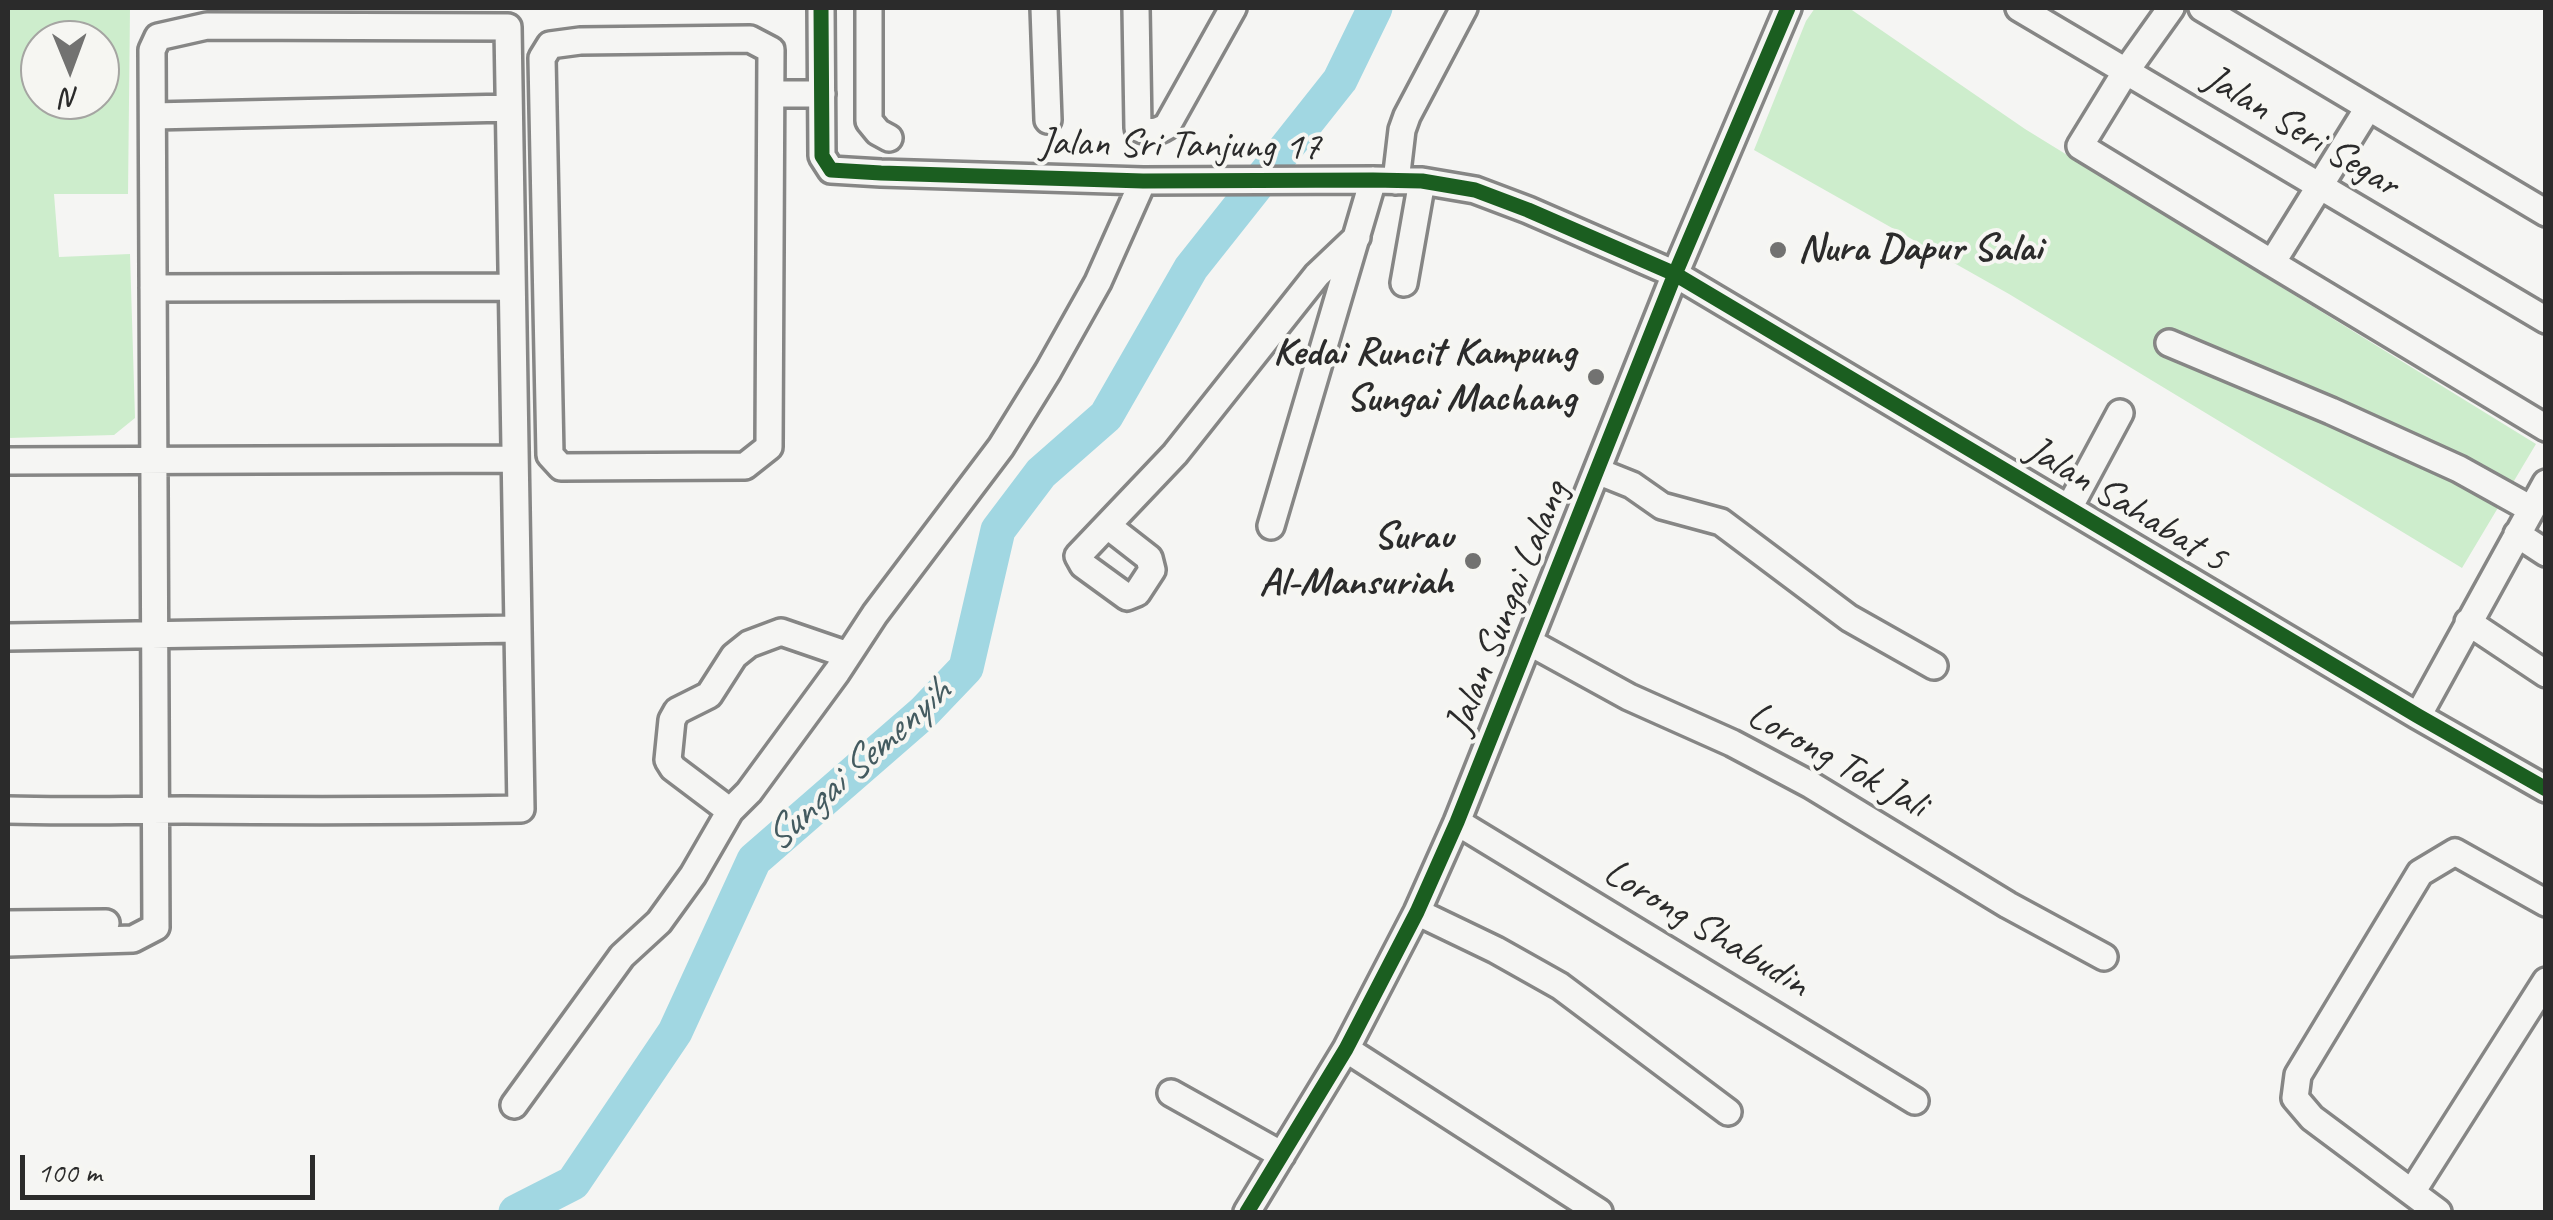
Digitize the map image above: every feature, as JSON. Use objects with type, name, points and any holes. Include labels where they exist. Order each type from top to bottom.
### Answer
[{"type":"street","name":"Jalan Sri Tanjung 17","points":[[821,8],[822,156],[832,170],[1144,181],[1397,181],[1475,190],[1675,274]]},
{"type":"street","points":[[869,8],[869,121],[890,138]]},
{"type":"street","points":[[1044,8],[1048,120]]},
{"type":"street","points":[[1136,8],[1138,128],[1148,132],[1158,132],[1166,126],[1233,8]]},
{"type":"street","points":[[1404,283],[1397,181],[1402,130],[1464,8]]},
{"type":"street","name":"Jalan Sungai Lalang","points":[[1248,1212],[1346,1049],[1458,822],[1675,274],[1788,8]]},
{"type":"street","name":"Jalan Seri Segar","points":[[2019,8],[2546,320]]},
{"type":"street","points":[[2170,8],[2080,146],[2546,428]]},
{"type":"street","points":[[2202,8],[2546,214]]},
{"type":"street","points":[[8,810],[155,810],[521,809],[508,26],[207,26],[158,37],[152,50],[153,116],[153,288],[155,810],[156,928]]},
{"type":"street","points":[[750,39],[771,50],[771,94],[769,447],[745,466],[561,467],[550,454],[542,58],[550,44],[580,41],[750,39]]},
{"type":"street","points":[[771,94],[822,94]]},
{"type":"street","points":[[153,116],[509,108]]},
{"type":"street","points":[[2272,263],[2368,108]]},
{"type":"street","points":[[514,1105],[622,956],[659,922],[693,875],[730,812],[750,792],[875,614],[1001,447],[1098,282],[1144,181]]},
{"type":"street","points":[[1108,526],[1175,454],[1317,274],[1357,237],[1397,181]]},
{"type":"street","points":[[1271,526],[1357,237]]},
{"type":"street","name":"Jalan Sahabat 5","points":[[1675,274],[2546,789]]},
{"type":"street","points":[[153,288],[512,287]]},
{"type":"street","points":[[2169,343],[2460,469],[2531,509]]},
{"type":"street","points":[[2069,508],[2120,413]]},
{"type":"street","points":[[8,461],[515,460]]},
{"type":"street","points":[[1597,471],[1632,486],[1662,506],[1721,522],[1849,618],[1934,666]]},
{"type":"street","points":[[2418,716],[2546,483]]},
{"type":"street","points":[[2517,534],[2546,552]]},
{"type":"street","points":[[2468,622],[2546,674]]},
{"type":"street","points":[[8,636],[518,629]]},
{"type":"street","points":[[730,812],[668,760],[672,720],[677,710],[708,695],[734,656],[749,644],[780,632],[848,655]]},
{"type":"street","name":"Lorong Tok Jali","points":[[1529,642],[1628,696],[1732,743],[1811,785],[2008,905],[2104,957]]},
{"type":"street","name":"Lorong Shabudin","points":[[1458,822],[1915,1101]]},
{"type":"street","points":[[2438,1212],[2312,1118],[2295,1098],[2298,1075],[2420,873],[2455,852],[2546,903]]},
{"type":"street","points":[[1416,912],[1560,986],[1728,1112]]},
{"type":"street","points":[[8,924],[134,923],[156,928]]},
{"type":"street","points":[[8,943],[133,939],[156,928]]},
{"type":"street","points":[[2412,1192],[2546,982]]},
{"type":"street","points":[[1346,1049],[1599,1212]]},
{"type":"street","points":[[1171,1093],[1282,1155]]},
{"type":"green space","points":[[8,8],[130,8],[128,194],[54,194],[59,257],[130,254],[135,418],[114,435],[8,438]]},
{"type":"green space","points":[[1815,8],[1849,8],[2025,129],[2536,444],[2462,568],[2009,294],[1754,150],[1806,21]]},
{"type":"waterway","name":"Sungai Semenyih","points":[[516,1212],[573,1183],[675,1032],[754,860],[923,713],[966,668],[998,530],[1041,473],[1106,416],[1191,268],[1340,80],[1375,8]]},
{"type":"cycle path","points":[[821,8],[822,156],[831,170],[1143,181],[1422,181],[1475,190],[1675,274],[2546,789]]},
{"type":"cycle path","points":[[1247,1212],[1346,1049],[1417,912],[1457,822],[1675,274],[1788,8]]},
{"type":"place","name":"Nura Dapur Salai","points":[[1778,250]]},
{"type":"place","name":"Kedai Runcit Kampung Sungai Machang","points":[[1596,377]]},
{"type":"place","name":"Surau Al-Mansuriah","points":[[1473,561]]}]
